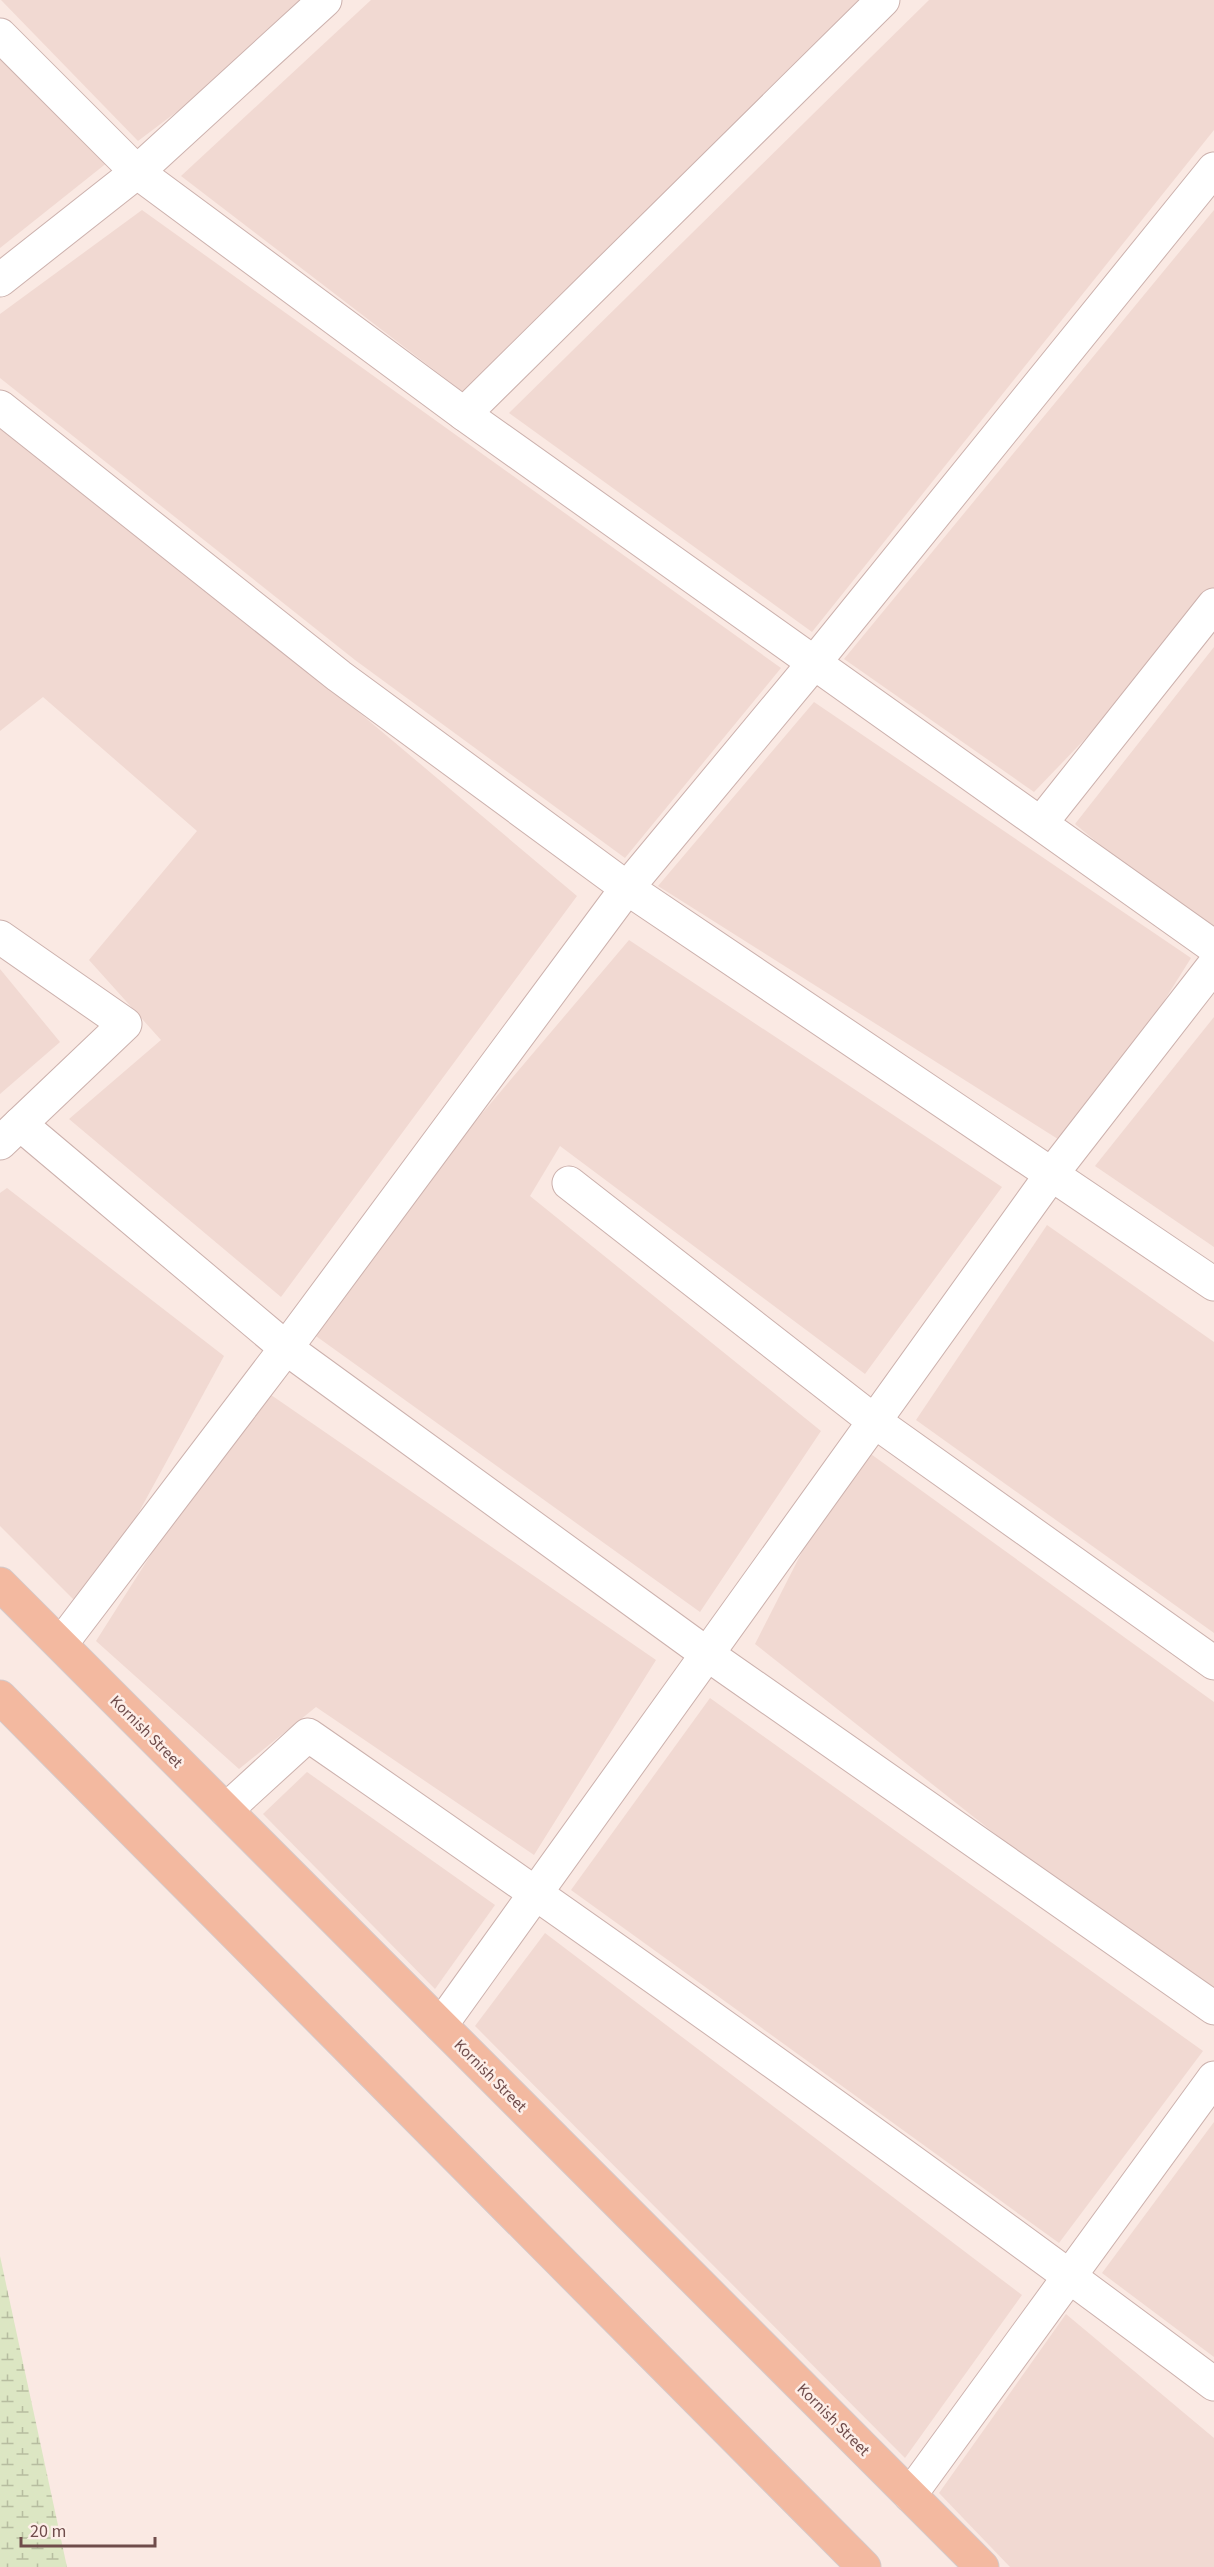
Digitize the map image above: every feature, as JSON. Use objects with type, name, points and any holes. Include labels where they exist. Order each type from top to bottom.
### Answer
[{"type":"main road","name":"Kornish Street","points":[[0,1584],[982,2567]]},
{"type":"main road","points":[[0,1697],[864,2567]]},
{"type":"street","points":[[0,280],[137,172],[325,0]]},
{"type":"street","points":[[464,414],[883,0]]},
{"type":"street","points":[[0,35],[137,172],[464,414],[1214,947]]},
{"type":"street","points":[[61,1644],[286,1348],[627,888],[814,663],[1214,169]]},
{"type":"street","points":[[0,406],[339,676],[627,888],[1214,1284]]},
{"type":"street","points":[[1041,824],[1214,606]]},
{"type":"street","points":[[0,937],[125,1024],[10,1133],[286,1348],[707,1654],[1214,2008]]},
{"type":"street","points":[[441,2025],[1051,1175],[1214,965]]},
{"type":"street","points":[[569,1183],[874,1420],[1214,1663]]},
{"type":"street","points":[[226,1810],[308,1735],[536,1893],[1070,2276],[1214,2384]]},
{"type":"street","points":[[910,2495],[1214,2078]]},
{"type":"shaded area","points":[[1,0],[325,0],[138,141]]},
{"type":"shaded area","points":[[371,0],[884,0],[476,402],[181,176]]},
{"type":"shaded area","points":[[929,0],[1214,0],[1214,130],[812,632],[509,413]]},
{"type":"shaded area","points":[[0,49],[118,154],[0,248]]},
{"type":"shaded area","points":[[142,210],[781,668],[625,858],[355,660],[0,378],[0,314]]},
{"type":"shaded area","points":[[1214,210],[1214,605],[1034,792],[844,659]]},
{"type":"shaded area","points":[[0,410],[577,896],[281,1297],[69,1119],[161,1040],[89,960],[197,831],[43,697],[0,731]]},
{"type":"shaded area","points":[[1214,647],[1214,939],[1075,824]]},
{"type":"shaded area","points":[[814,702],[1191,958],[1072,1148],[658,886]]},
{"type":"shaded area","points":[[629,940],[1002,1187],[865,1374],[560,1146],[530,1196],[821,1431],[700,1612],[302,1326]]},
{"type":"shaded area","points":[[0,969],[60,1042],[0,1094]]},
{"type":"shaded area","points":[[1214,1017],[1214,1247],[1095,1166]]},
{"type":"shaded area","points":[[7,1188],[224,1356],[85,1611],[0,1526],[0,1193]]},
{"type":"shaded area","points":[[1047,1225],[1214,1342],[1214,1633],[916,1420]]},
{"type":"shaded area","points":[[258,1386],[656,1660],[534,1855],[316,1707],[239,1769],[96,1641]]},
{"type":"shaded area","points":[[857,1444],[1214,1702],[1214,2007],[755,1644]]},
{"type":"shaded area","points":[[710,1698],[1203,2051],[1059,2243],[571,1890]]},
{"type":"shaded area","points":[[307,1772],[495,1905],[435,1989],[263,1814]]},
{"type":"shaded area","points":[[545,1933],[1022,2295],[905,2458],[475,2026]]},
{"type":"shaded area","points":[[1214,2122],[1214,2357],[1102,2273]]},
{"type":"shaded area","points":[[1066,2314],[1214,2438],[1214,2567],[1010,2567],[939,2493]]},
{"type":"green space","points":[[0,2256],[67,2567],[0,2567]]}]
